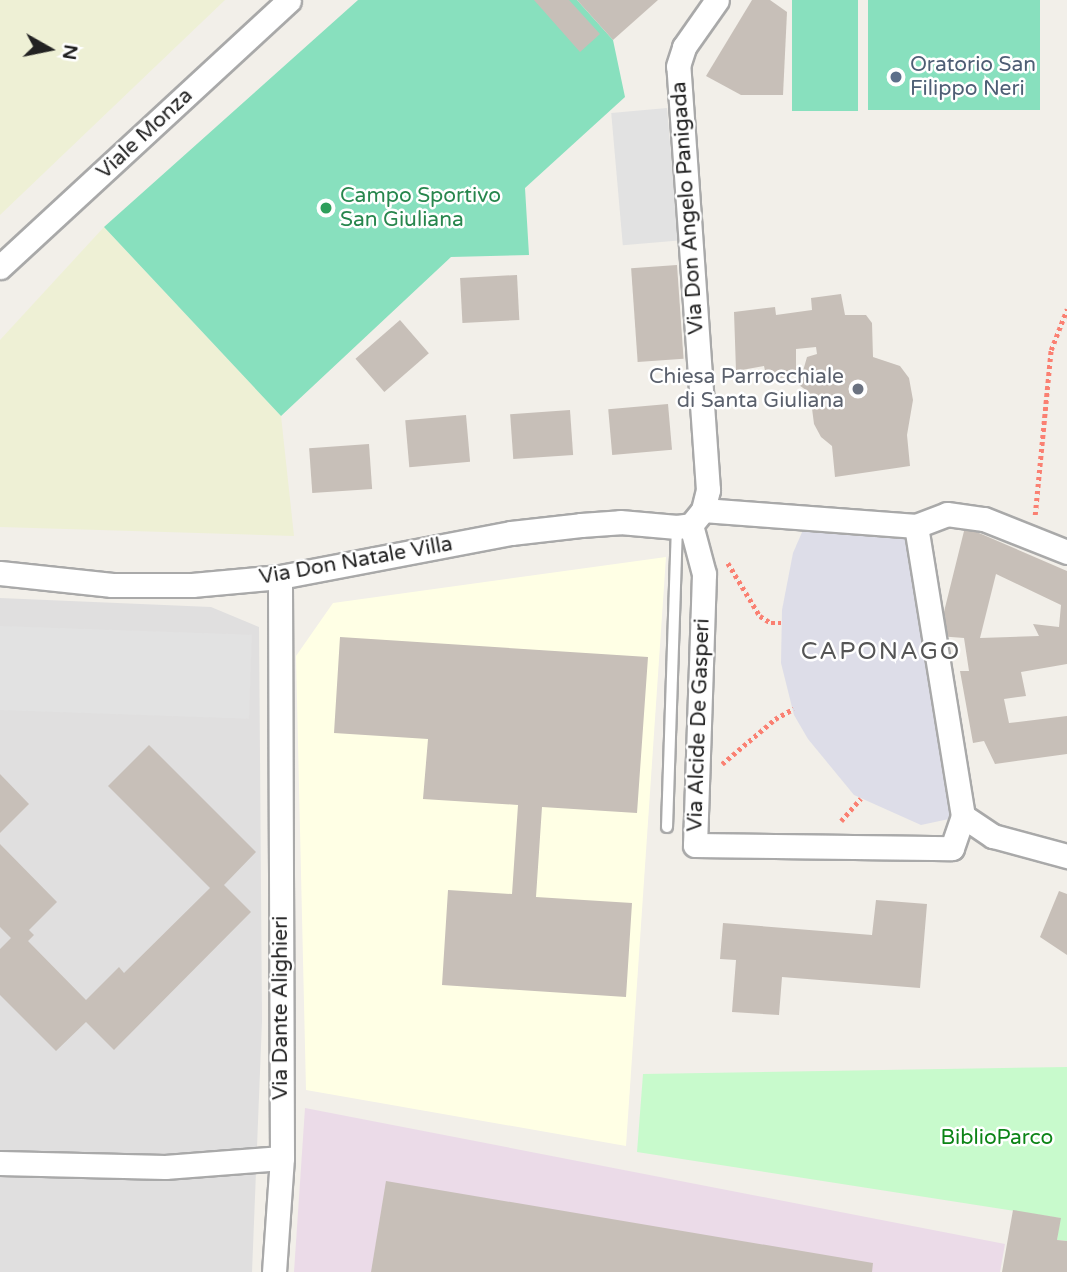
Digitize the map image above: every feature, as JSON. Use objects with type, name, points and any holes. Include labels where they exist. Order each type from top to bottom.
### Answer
[{"type":"street","name":"Viale Monza","points":[[0,267],[289,0]]},
{"type":"street","name":"Via Don Angelo Panigada","points":[[690,521],[708,491],[678,66],[684,47],[717,0]]},
{"type":"street","points":[[1067,552],[984,519],[947,514],[916,526],[963,817],[993,836],[1067,856]]},
{"type":"street","name":"Via Alcide De Gasperi","points":[[690,521],[704,574],[695,845],[952,848],[963,817]]},
{"type":"street","name":"Via Don Natale Villa","points":[[0,573],[123,585],[192,585],[280,577],[511,533],[611,522],[916,526]]},
{"type":"street","name":"Via Dante Alighieri","points":[[274,1272],[282,1158],[280,577]]},
{"type":"street","points":[[0,1163],[165,1167],[282,1158]]},
{"type":"lane","points":[[667,827],[690,521]]},
{"type":"path","points":[[1033,539],[1051,350],[1067,309]]},
{"type":"path","points":[[699,556],[730,564],[760,616],[771,623],[782,624]]},
{"type":"path","points":[[697,777],[721,765],[775,719],[793,709]]},
{"type":"shaded area","points":[[0,0],[225,0],[0,215]]},
{"type":"shaded area","points":[[667,108],[679,240],[623,245],[611,113]]},
{"type":"shaded area","points":[[104,227],[281,416],[294,536],[0,527],[0,340]]},
{"type":"shaded area","points":[[809,516],[916,526],[963,816],[921,825],[854,795],[808,739],[794,715],[781,663],[782,610],[793,553]]},
{"type":"shaded area","points":[[666,557],[626,1146],[306,1090],[296,656],[333,603]]},
{"type":"shaded area","points":[[0,598],[211,607],[259,627],[262,1021],[252,1272],[0,1272]]},
{"type":"shaded area","points":[[0,626],[252,635],[249,719],[0,710]]},
{"type":"shaded area","points":[[305,1108],[1005,1244],[1000,1272],[294,1272]]},
{"type":"green space","name":"Campo Sportivo San Giuliana","points":[[358,0],[577,0],[613,40],[625,97],[525,188],[529,255],[451,257],[281,416],[104,227]]},
{"type":"green space","points":[[792,0],[858,0],[858,111],[792,111]]},
{"type":"green space","points":[[868,0],[1040,0],[1040,110],[868,110]]},
{"type":"green space","name":"BiblioParco","points":[[1067,1067],[1067,1241],[1057,1240],[1060,1218],[637,1152],[643,1074]]},
{"type":"building","points":[[534,0],[569,0],[600,34],[580,52]]},
{"type":"building","points":[[577,0],[658,0],[613,40]]},
{"type":"building","points":[[752,0],[770,0],[787,12],[783,95],[741,95],[706,76]]},
{"type":"building","points":[[677,265],[684,359],[638,362],[631,268]]},
{"type":"building","points":[[517,275],[519,320],[462,323],[460,278]]},
{"type":"building","name":"Chiesa Parrocchiale di Santa Giuliana","points":[[841,294],[845,315],[866,315],[872,323],[873,357],[900,366],[909,378],[913,400],[907,435],[910,466],[835,477],[832,446],[821,437],[814,424],[810,393],[799,385],[807,357],[817,354],[816,347],[796,349],[796,376],[767,380],[764,366],[736,371],[734,312],[775,307],[776,315],[812,310],[811,298]]},
{"type":"building","points":[[400,320],[429,353],[384,392],[355,359]]},
{"type":"building","points":[[668,404],[672,450],[612,455],[608,409]]},
{"type":"building","points":[[570,410],[573,455],[513,459],[510,414]]},
{"type":"building","points":[[466,415],[470,462],[409,467],[405,420]]},
{"type":"building","points":[[369,444],[372,489],[312,493],[309,448]]},
{"type":"building","points":[[965,527],[1067,571],[1067,664],[1021,672],[1026,696],[1004,699],[1009,723],[1067,716],[1067,754],[995,764],[984,741],[973,743],[960,671],[969,671],[964,638],[938,636]],"holes":[[[996,574],[1061,605],[1059,627],[1033,624],[1039,636],[980,638]]]},
{"type":"building","points":[[340,637],[648,657],[637,813],[542,807],[536,897],[632,903],[626,997],[442,985],[448,890],[512,894],[518,805],[423,799],[428,739],[334,733]]},
{"type":"building","points":[[149,745],[256,852],[224,885],[251,912],[114,1050],[86,1022],[56,1051],[0,995],[0,949],[11,938],[0,927],[0,844],[57,902],[29,930],[34,935],[28,941],[86,1000],[119,967],[124,973],[210,888],[108,786]]},
{"type":"building","points":[[0,774],[29,804],[0,833]]},
{"type":"building","points":[[1059,891],[1067,894],[1067,955],[1040,937]]},
{"type":"building","points":[[876,900],[927,904],[920,988],[782,977],[779,1015],[732,1012],[736,960],[720,959],[723,923],[872,935]]},
{"type":"building","points":[[386,1181],[873,1263],[872,1272],[371,1272]]},
{"type":"building","points":[[1013,1210],[1061,1218],[1057,1240],[1067,1241],[1067,1272],[1002,1272]]},
{"type":"place","name":"Oratorio San Filippo Neri","points":[[896,77]]},
{"type":"place","name":"Campo Sportivo San Giuliana","points":[[326,208]]},
{"type":"place","name":"Chiesa Parrocchiale di Santa Giuliana","points":[[858,389]]},
{"type":"district","name":"CAPONAGO","points":[[881,652]]}]
